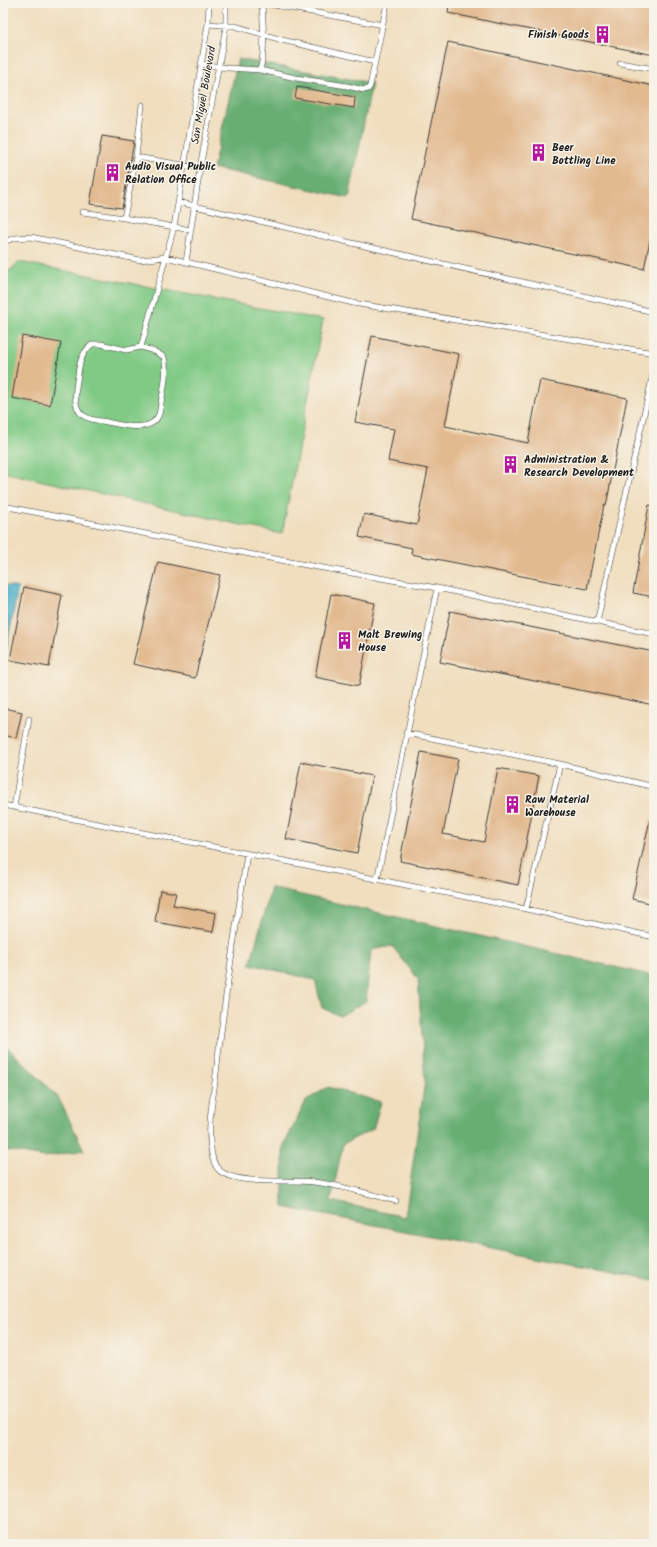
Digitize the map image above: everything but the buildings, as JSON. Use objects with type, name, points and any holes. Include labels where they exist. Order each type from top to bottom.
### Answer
[{"type":"lane","name":"San Miguel Boulevard","points":[[141,347],[174,227],[208,24],[209,3]]},
{"type":"lane","name":"San Miguel Boulevard","points":[[186,262],[200,168],[226,26],[226,3]]},
{"type":"lane","points":[[260,70],[263,59],[263,3],[382,25]]},
{"type":"lane","points":[[201,64],[260,70],[364,90],[370,86],[387,3]]},
{"type":"lane","points":[[208,24],[235,26],[263,35],[375,62]]},
{"type":"lane","points":[[620,63],[654,69]]},
{"type":"lane","points":[[124,218],[136,157],[142,105]]},
{"type":"lane","points":[[136,157],[200,168]]},
{"type":"lane","points":[[178,202],[654,312]]},
{"type":"lane","points":[[82,212],[191,230]]},
{"type":"lane","points":[[3,242],[15,238],[31,237],[140,260],[166,257],[353,303],[654,353]]},
{"type":"lane","points":[[93,344],[126,350],[141,347],[156,352],[164,357],[166,367],[158,415],[154,421],[148,425],[140,427],[88,418],[80,412],[76,405],[76,395],[79,368],[82,356],[87,348],[93,344]]},
{"type":"lane","points":[[597,622],[654,370]]},
{"type":"lane","points":[[3,506],[306,565],[437,588],[654,634]]},
{"type":"lane","points":[[376,880],[437,588]]},
{"type":"lane","points":[[14,807],[29,719]]},
{"type":"lane","points":[[406,733],[560,764],[654,786]]},
{"type":"lane","points":[[526,910],[560,764]]},
{"type":"lane","points":[[3,805],[654,937]]},
{"type":"lane","points":[[247,854],[220,1034],[210,1130],[214,1163],[222,1172],[240,1178],[251,1180],[313,1182],[332,1185],[396,1201]]},
{"type":"green space","points":[[238,59],[372,83],[349,198],[213,168]]},
{"type":"green space","points":[[19,262],[323,320],[282,534],[3,472],[3,277]]},
{"type":"green space","points":[[271,888],[654,976],[654,1280],[283,1207],[283,1147],[306,1101],[328,1087],[381,1102],[373,1129],[343,1144],[331,1201],[405,1217],[425,1081],[418,979],[392,946],[371,950],[366,1001],[340,1016],[322,1008],[315,980],[250,964]]},
{"type":"green space","points":[[3,1043],[58,1097],[84,1150],[45,1157],[3,1150]]},
{"type":"water","points":[[3,585],[18,588],[3,667]]},
{"type":"place","name":"Finish Goods","points":[[602,34]]},
{"type":"place","name":"Beer Bottling Line","points":[[539,153]]},
{"type":"place","name":"Audio Visual Public Relation Office","points":[[112,172]]},
{"type":"place","name":"Administration & Research Development","points":[[511,465]]},
{"type":"place","name":"Malt Brewing House","points":[[345,640]]},
{"type":"place","name":"Raw Material Warehouse","points":[[512,805]]}]
